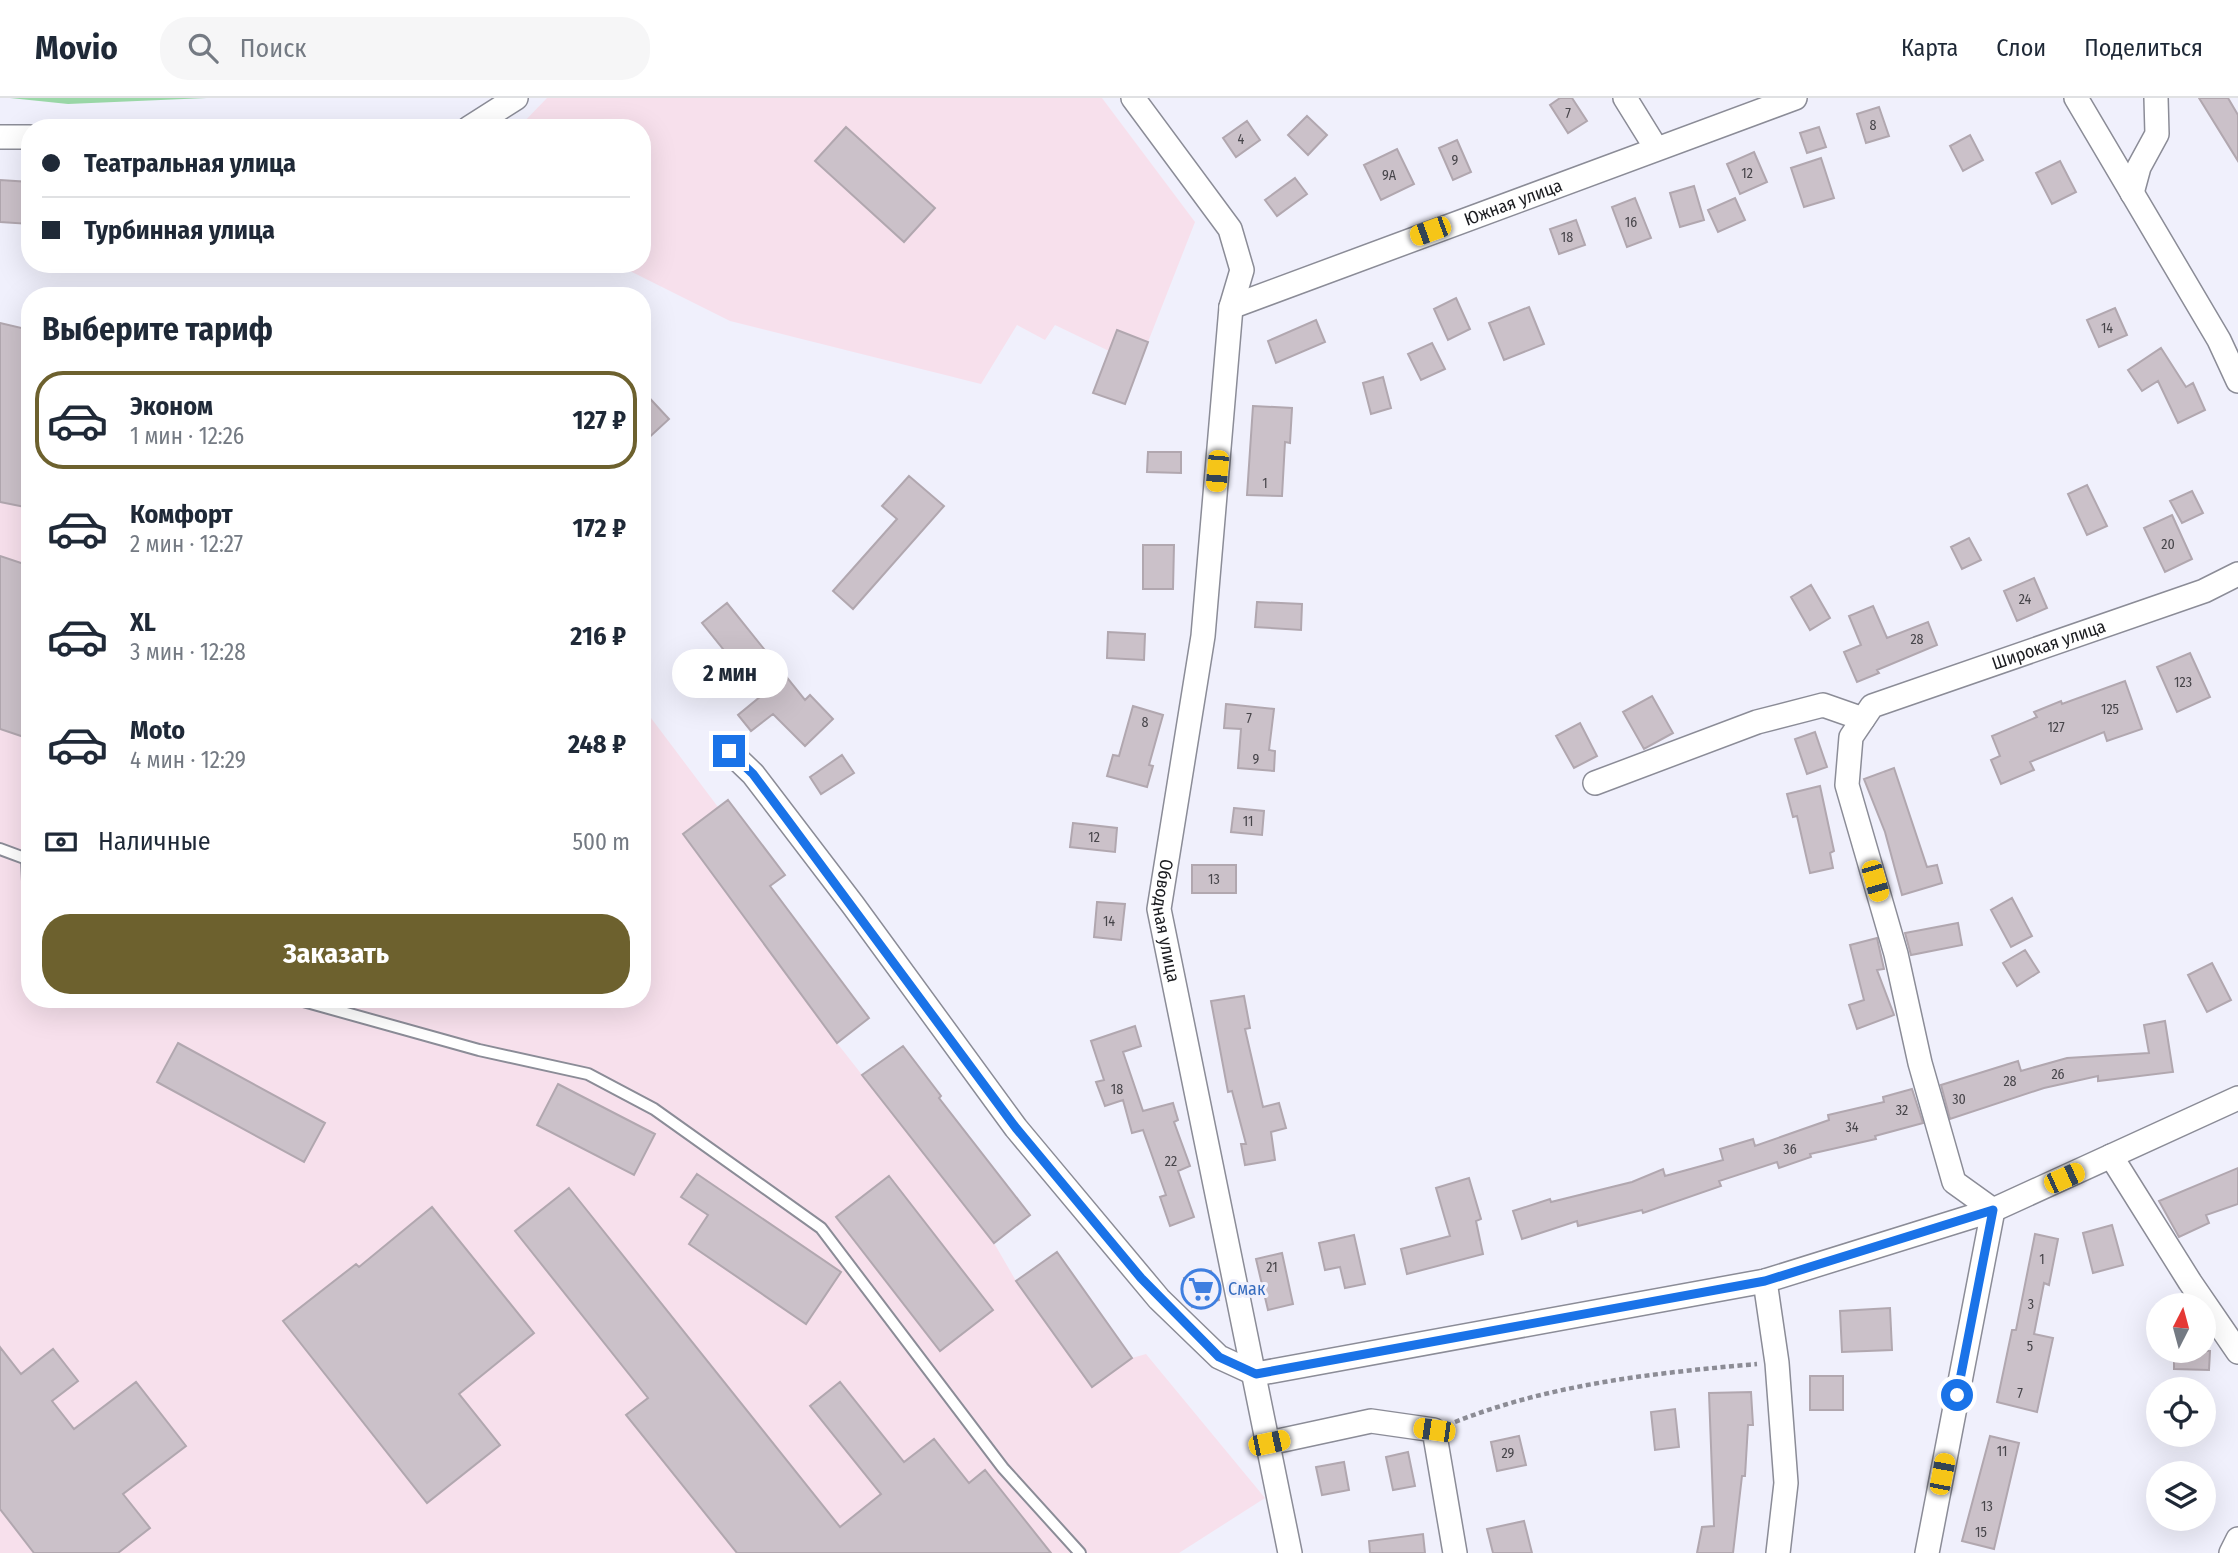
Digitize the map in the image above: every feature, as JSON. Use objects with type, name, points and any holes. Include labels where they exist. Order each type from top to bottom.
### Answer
[{"type":"street","points":[[483,119],[516,98]]},
{"type":"street","name":"Обводная улица","points":[[1133,98],[1230,229],[1242,270],[1231,307],[1203,636],[1159,909],[1256,1374],[1290,1553]]},
{"type":"street","points":[[1625,98],[1656,148]]},
{"type":"street","name":"Южная улица","points":[[1231,307],[1795,98]]},
{"type":"street","points":[[2076,98],[2219,340],[2238,381]]},
{"type":"street","points":[[2132,192],[2139,167],[2157,134],[2156,98]]},
{"type":"street","points":[[0,137],[21,137]]},
{"type":"street","name":"Широкая улица","points":[[1863,719],[1872,706],[2204,591],[2238,574]]},
{"type":"street","points":[[1595,783],[1757,722],[1823,705],[1863,719],[1851,737],[1847,785],[1896,954],[1920,1063],[1954,1182],[1993,1210]]},
{"type":"street","points":[[729,751],[753,774],[1016,1128],[1150,1288],[1219,1357],[1256,1374],[1765,1281],[1993,1210],[2238,1098]]},
{"type":"street","points":[[2111,1156],[2190,1282],[2238,1352]]},
{"type":"street","points":[[1927,1553],[1993,1210]]},
{"type":"street","points":[[1765,1281],[1777,1363],[1786,1483],[1778,1553]]},
{"type":"street","points":[[1269,1443],[1371,1421],[1434,1430],[1455,1553]]},
{"type":"street","points":[[2231,1553],[2238,1538]]},
{"type":"lane","points":[[0,849],[21,857]]},
{"type":"lane","points":[[331,1008],[479,1050],[588,1074],[654,1109],[821,1228],[1003,1468],[1080,1553]]},
{"type":"path","points":[[1434,1430],[1498,1405],[1642,1374],[1777,1363]]},
{"type":"shaded area","points":[[547,98],[1102,98],[1195,222],[1148,342],[1117,330],[1109,351],[1055,325],[1045,340],[1017,325],[981,384],[730,321],[634,273],[651,273],[651,119],[527,119]]},
{"type":"shaded area","points":[[0,323],[21,328],[21,1008],[651,1008],[651,718],[718,807],[683,834],[837,1043],[994,1243],[1016,1281],[1091,1386],[1132,1358],[1146,1354],[1265,1498],[1179,1553],[0,1553]]},
{"type":"green space","points":[[10,98],[207,98],[68,104]]},
{"type":"building","points":[[1560,98],[1572,98],[1587,121],[1568,133],[1550,105]]},
{"type":"building","points":[[2199,98],[2228,98],[2238,115],[2238,161]]},
{"type":"building","points":[[1879,107],[1889,136],[1866,143],[1857,114]]},
{"type":"building","points":[[1307,116],[1327,135],[1308,155],[1288,135]]},
{"type":"building","points":[[1247,121],[1260,140],[1236,157],[1223,138]]},
{"type":"building","points":[[846,127],[935,208],[904,242],[815,161]]},
{"type":"building","points":[[1819,127],[1826,147],[1807,153],[1800,133]]},
{"type":"building","points":[[1970,135],[1983,160],[1963,171],[1950,146]]},
{"type":"building","points":[[1457,140],[1471,172],[1453,180],[1439,148]]},
{"type":"building","points":[[1397,149],[1414,184],[1381,200],[1364,165]]},
{"type":"building","points":[[1754,152],[1767,182],[1740,194],[1727,164]]},
{"type":"building","points":[[1821,158],[1834,198],[1804,207],[1791,168]]},
{"type":"building","points":[[2060,161],[2076,192],[2052,204],[2036,173]]},
{"type":"building","points":[[1295,178],[1307,194],[1277,216],[1265,200]]},
{"type":"building","points":[[0,180],[21,181],[21,223],[0,222]]},
{"type":"building","points":[[1694,186],[1704,220],[1680,227],[1670,193]]},
{"type":"building","points":[[1635,198],[1651,238],[1627,247],[1612,207]]},
{"type":"building","points":[[1735,198],[1745,220],[1718,232],[1708,210]]},
{"type":"building","points":[[1576,220],[1585,245],[1559,254],[1550,229]]},
{"type":"building","points":[[1456,298],[1470,329],[1448,340],[1434,309]]},
{"type":"building","points":[[1529,307],[1544,344],[1504,360],[1489,323]]},
{"type":"building","points":[[2115,308],[2127,335],[2099,347],[2087,320]]},
{"type":"building","points":[[1316,320],[1325,342],[1276,363],[1268,341]]},
{"type":"building","points":[[0,323],[21,328],[21,506],[0,502]]},
{"type":"building","points":[[1117,330],[1148,342],[1125,404],[1093,393]]},
{"type":"building","points":[[1432,343],[1445,369],[1421,380],[1408,354]]},
{"type":"building","points":[[2161,348],[2186,387],[2193,383],[2205,410],[2178,423],[2158,381],[2142,391],[2128,370]]},
{"type":"building","points":[[1383,377],[1391,408],[1371,414],[1363,383]]},
{"type":"building","points":[[651,400],[669,419],[651,436]]},
{"type":"building","points":[[1253,406],[1292,408],[1290,443],[1285,442],[1282,496],[1247,495]]},
{"type":"building","points":[[1148,452],[1181,452],[1181,473],[1147,472]]},
{"type":"building","points":[[909,476],[944,506],[853,609],[833,591],[897,519],[882,506]]},
{"type":"building","points":[[2087,485],[2107,526],[2087,535],[2068,494]]},
{"type":"building","points":[[2192,491],[2203,513],[2182,523],[2170,501]]},
{"type":"building","points":[[2172,515],[2192,559],[2165,572],[2144,528]]},
{"type":"building","points":[[1969,538],[1981,560],[1962,569],[1951,547]]},
{"type":"building","points":[[1143,545],[1174,545],[1173,589],[1143,589]]},
{"type":"building","points":[[0,556],[21,563],[21,736],[0,729]]},
{"type":"building","points":[[2034,578],[2047,608],[2017,621],[2004,591]]},
{"type":"building","points":[[1811,585],[1830,618],[1810,630],[1791,597]]},
{"type":"building","points":[[1257,602],[1302,604],[1301,630],[1255,627]]},
{"type":"building","points":[[727,603],[805,700],[810,695],[833,719],[805,746],[773,714],[751,731],[738,715],[761,696],[702,623]]},
{"type":"building","points":[[1873,606],[1887,638],[1928,622],[1937,645],[1877,670],[1879,673],[1857,682],[1844,652],[1861,645],[1849,616]]},
{"type":"building","points":[[1108,632],[1145,634],[1144,660],[1107,658]]},
{"type":"building","points":[[2190,653],[2210,697],[2177,712],[2157,667]]},
{"type":"building","points":[[2125,681],[2142,729],[2107,741],[2104,732],[2030,762],[2034,770],[2001,784],[1991,760],[2000,756],[1992,736],[2037,717],[2034,712]]},
{"type":"building","points":[[1652,696],[1673,733],[1644,749],[1623,712]]},
{"type":"building","points":[[1226,704],[1274,709],[1269,750],[1275,751],[1274,771],[1238,768],[1241,729],[1224,728]]},
{"type":"building","points":[[1133,706],[1163,715],[1149,765],[1153,766],[1147,787],[1107,776],[1113,755],[1119,756]]},
{"type":"building","points":[[1580,723],[1597,756],[1574,768],[1556,736]]},
{"type":"building","points":[[1815,732],[1827,767],[1807,774],[1795,739]]},
{"type":"building","points":[[842,755],[854,773],[821,794],[810,777]]},
{"type":"building","points":[[1894,768],[1927,867],[1937,865],[1942,883],[1902,895],[1885,832],[1864,779]]},
{"type":"building","points":[[1820,786],[1834,851],[1830,853],[1833,868],[1810,873],[1797,816],[1793,817],[1787,794]]},
{"type":"building","points":[[728,800],[785,875],[770,886],[869,1018],[837,1043],[683,834]]},
{"type":"building","points":[[1234,808],[1264,811],[1262,835],[1231,832]]},
{"type":"building","points":[[1073,823],[1117,828],[1115,852],[1070,847]]},
{"type":"building","points":[[1192,865],[1236,865],[1236,893],[1192,893]]},
{"type":"building","points":[[2012,898],[2032,936],[2011,947],[1991,910]]},
{"type":"building","points":[[1097,902],[1125,904],[1121,940],[1094,937]]},
{"type":"building","points":[[1958,923],[1962,945],[1911,955],[1905,933]]},
{"type":"building","points":[[1877,938],[1884,969],[1877,970],[1894,1015],[1857,1029],[1849,1005],[1864,1000],[1850,945]]},
{"type":"building","points":[[2025,950],[2039,972],[2017,986],[2003,963]]},
{"type":"building","points":[[2212,963],[2231,1000],[2207,1012],[2188,975]]},
{"type":"building","points":[[1244,996],[1250,1028],[1245,1029],[1263,1107],[1279,1103],[1286,1128],[1271,1132],[1275,1160],[1245,1165],[1241,1144],[1246,1144],[1232,1091],[1228,1092],[1211,1001]]},
{"type":"building","points":[[2165,1021],[2173,1072],[2098,1081],[2098,1076],[2044,1088],[1950,1119],[1941,1085],[2018,1061],[2021,1071],[2067,1058],[2149,1053],[2144,1025]]},
{"type":"building","points":[[1135,1026],[1141,1046],[1123,1052],[1143,1111],[1173,1103],[1178,1120],[1174,1122],[1190,1166],[1178,1171],[1194,1217],[1170,1226],[1160,1197],[1166,1195],[1143,1130],[1132,1133],[1123,1100],[1105,1106],[1096,1082],[1104,1080],[1091,1041]]},
{"type":"building","points":[[178,1043],[325,1123],[304,1162],[157,1082]]},
{"type":"building","points":[[903,1046],[941,1096],[939,1098],[1030,1215],[994,1243],[862,1075]]},
{"type":"building","points":[[558,1084],[655,1134],[634,1175],[537,1125]]},
{"type":"building","points":[[1912,1089],[1923,1123],[1875,1136],[1876,1139],[1810,1154],[1811,1157],[1779,1168],[1777,1162],[1719,1181],[1721,1186],[1643,1213],[1642,1210],[1578,1226],[1577,1221],[1522,1239],[1513,1211],[1550,1199],[1551,1202],[1632,1182],[1663,1169],[1665,1176],[1723,1160],[1720,1149],[1753,1139],[1755,1146],[1829,1120],[1828,1115],[1884,1102],[1883,1097]]},
{"type":"building","points":[[2238,1168],[2238,1204],[2206,1215],[2209,1223],[2179,1237],[2159,1201]]},
{"type":"building","points":[[697,1174],[841,1272],[806,1324],[689,1244],[708,1215],[681,1197]]},
{"type":"building","points":[[889,1176],[993,1310],[940,1351],[836,1217]]},
{"type":"building","points":[[1469,1178],[1481,1219],[1476,1221],[1483,1254],[1407,1274],[1401,1249],[1450,1236],[1436,1188]]},
{"type":"building","points":[[569,1188],[840,1527],[881,1494],[810,1406],[840,1382],[904,1462],[934,1439],[969,1483],[985,1470],[1051,1553],[737,1553],[626,1415],[648,1398],[515,1231]]},
{"type":"building","points":[[432,1207],[534,1333],[459,1394],[500,1445],[427,1503],[283,1321],[356,1264],[359,1267]]},
{"type":"building","points":[[2112,1225],[2123,1265],[2093,1273],[2083,1233]]},
{"type":"building","points":[[2035,1234],[2058,1239],[2049,1285],[2044,1283],[2034,1334],[2053,1338],[2037,1412],[1997,1402],[2012,1330],[2016,1330]]},
{"type":"building","points":[[1354,1235],[1365,1284],[1345,1288],[1340,1267],[1325,1270],[1319,1243]]},
{"type":"building","points":[[1057,1252],[1132,1358],[1092,1387],[1016,1281]]},
{"type":"building","points":[[1282,1253],[1293,1304],[1268,1310],[1256,1259]]},
{"type":"building","name":"Смак","points":[[1211,1271],[1219,1300],[1192,1307],[1184,1278]]},
{"type":"building","points":[[1890,1308],[1892,1350],[1842,1352],[1840,1311]]},
{"type":"building","points":[[0,1347],[21,1374],[53,1349],[78,1381],[52,1401],[74,1429],[136,1382],[186,1446],[123,1494],[150,1528],[118,1553],[34,1553],[0,1509]]},
{"type":"building","points":[[2174,1363],[2209,1363],[2209,1370],[2174,1369]]},
{"type":"building","points":[[1810,1376],[1843,1376],[1843,1410],[1810,1410]]},
{"type":"building","points":[[1751,1392],[1753,1425],[1748,1425],[1745,1476],[1742,1476],[1733,1553],[1697,1553],[1702,1527],[1714,1526],[1709,1393]]},
{"type":"building","points":[[1675,1409],[1679,1447],[1655,1450],[1651,1412]]},
{"type":"building","points":[[1519,1436],[1526,1465],[1497,1471],[1491,1442]]},
{"type":"building","points":[[1990,1436],[2019,1443],[1994,1549],[1962,1541]]},
{"type":"building","points":[[1408,1452],[1415,1486],[1393,1490],[1386,1457]]},
{"type":"building","points":[[1344,1462],[1349,1490],[1322,1495],[1316,1467]]},
{"type":"building","points":[[1524,1521],[1532,1553],[1493,1553],[1487,1529]]},
{"type":"building","points":[[1423,1534],[1425,1553],[1370,1553],[1369,1541]]},
{"type":"place","name":"Смак","points":[[1201,1289]]},
{"type":"route","points":[[729,751],[753,774],[853,905],[1016,1128],[1159,1299],[1219,1357],[1256,1374],[1765,1281],[1993,1210],[1957,1395]]}]
